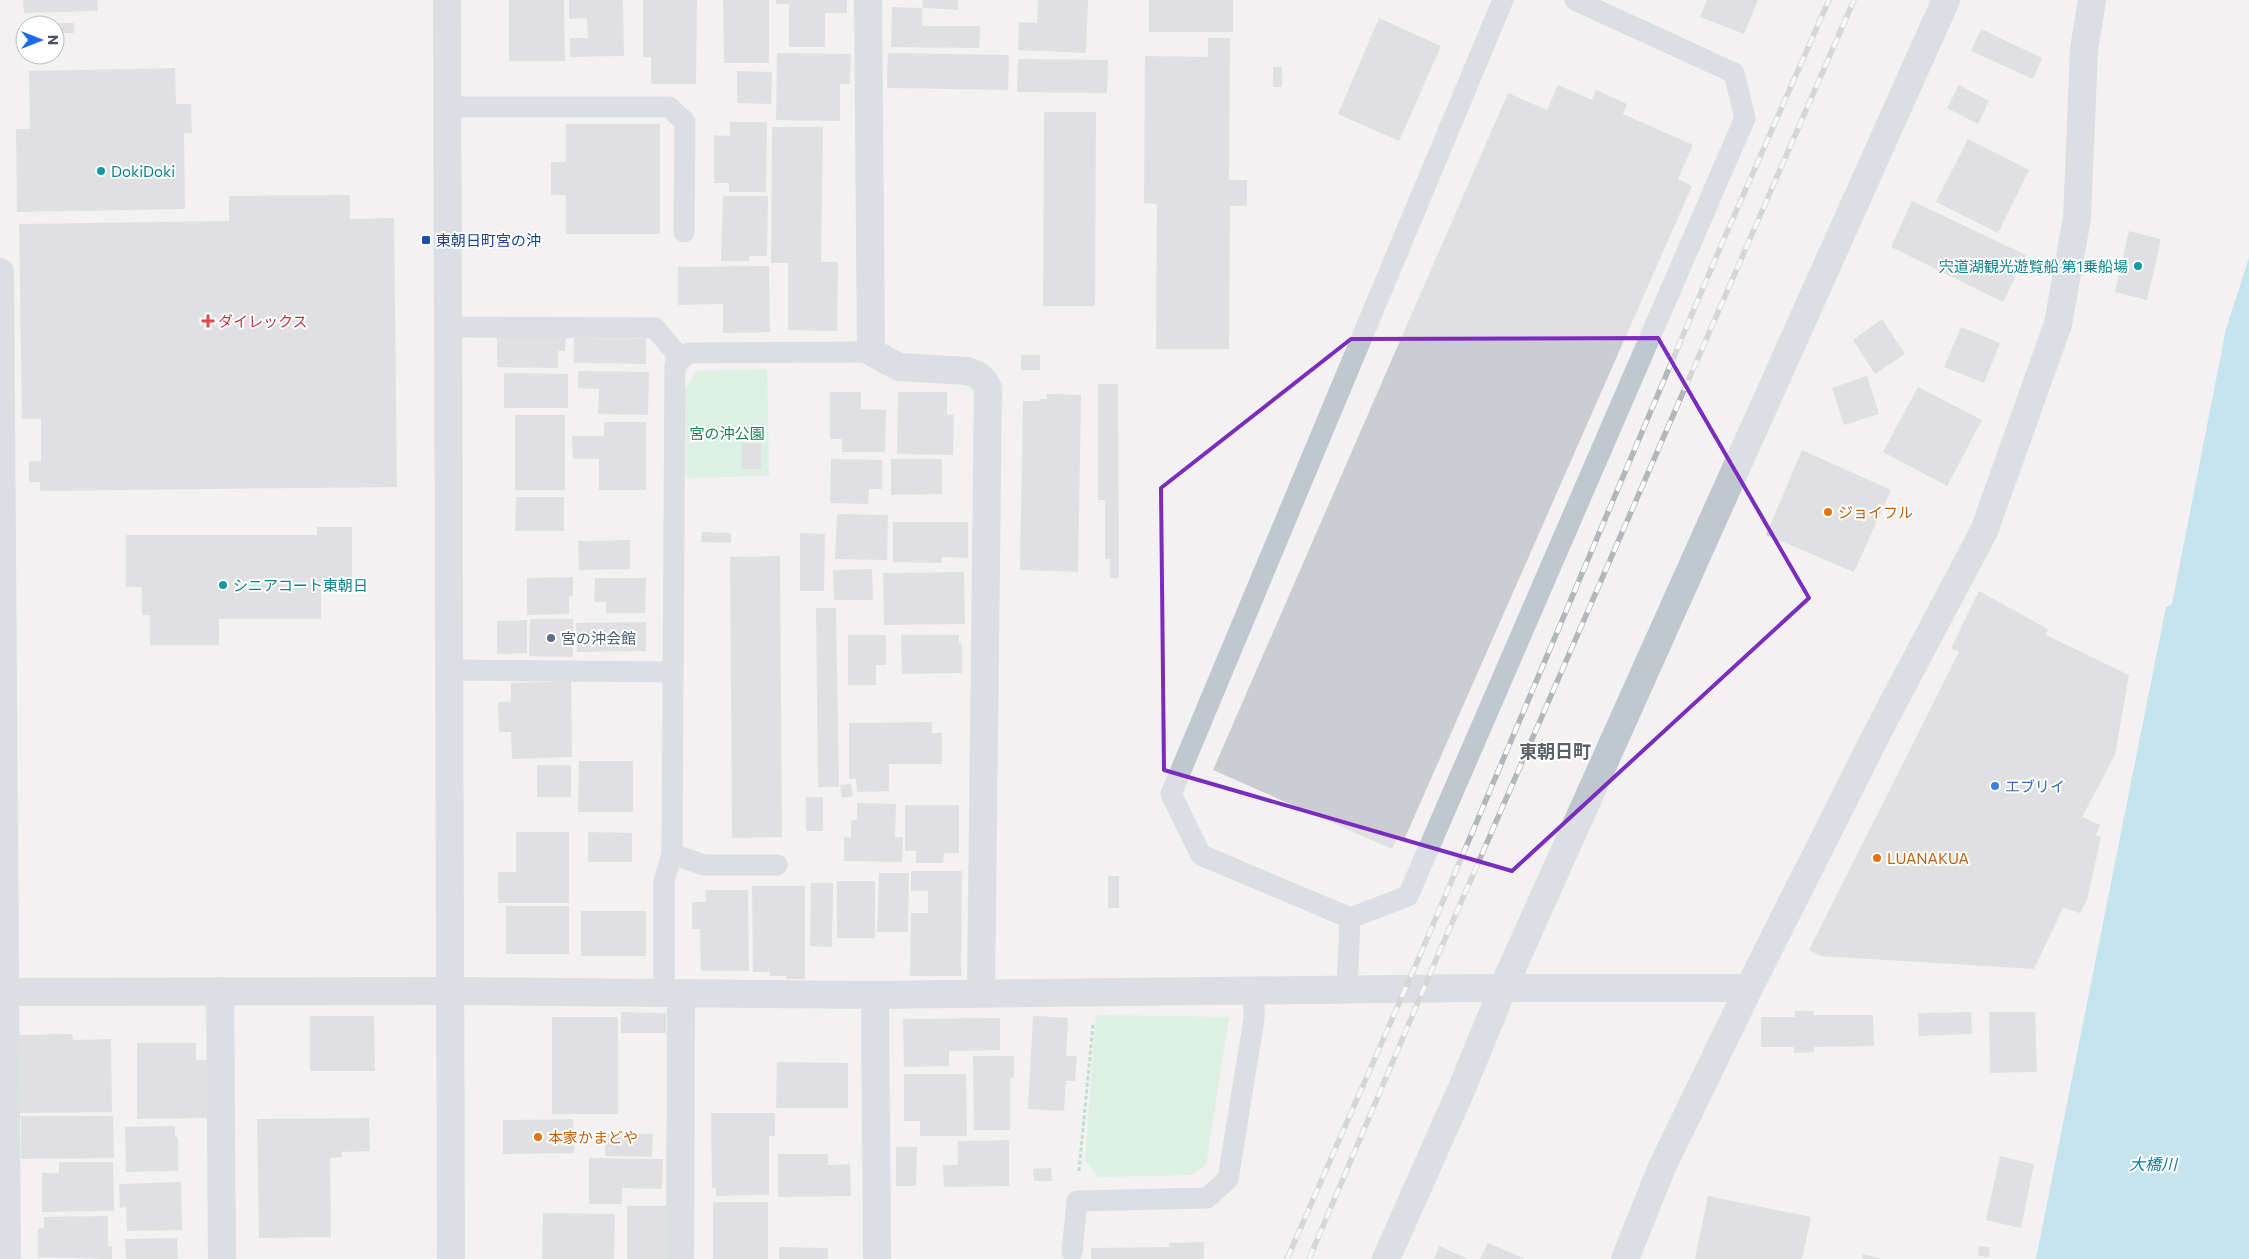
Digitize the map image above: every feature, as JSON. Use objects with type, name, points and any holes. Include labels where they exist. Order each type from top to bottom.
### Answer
[{"type":"street","points":[[447,0],[451,1259]]},
{"type":"street","points":[[868,0],[871,352],[899,367],[967,370],[977,374],[984,380],[988,388],[981,993]]},
{"type":"street","points":[[1386,1259],[1462,1088],[1503,988],[1946,0]]},
{"type":"street","points":[[1625,1259],[1662,1167],[1749,988],[1885,718],[1984,531],[2054,333],[2077,218],[2084,49],[2092,0]]},
{"type":"street","points":[[0,272],[3,991],[7,1259]]},
{"type":"street","points":[[3,991],[449,991],[876,995],[1503,988],[1749,988]]},
{"type":"street","points":[[220,991],[222,1259]]},
{"type":"street","points":[[672,993],[680,1259]]},
{"type":"street","points":[[876,995],[877,1259]]},
{"type":"lane","points":[[1503,0],[1171,794],[1201,855],[1350,918],[1408,896],[1745,118],[1734,73],[1575,0]]},
{"type":"lane","points":[[447,107],[669,107],[684,122],[684,232]]},
{"type":"lane","points":[[447,327],[655,328],[681,359]]},
{"type":"lane","points":[[672,993],[664,881],[672,854],[675,365],[688,353],[871,352]]},
{"type":"lane","points":[[448,670],[672,672]]},
{"type":"lane","points":[[672,854],[704,865],[777,865]]},
{"type":"lane","points":[[1347,990],[1350,918]]},
{"type":"lane","points":[[1072,1252],[1077,1201],[1207,1198],[1228,1179],[1254,1019],[1254,991]]},
{"type":"path","points":[[1077,1201],[1096,992]]},
{"type":"highlighted area","points":[[1658,338],[1809,598],[1512,871],[1164,770],[1161,488],[1351,339]]},
{"type":"green space","name":"宮の沖公園","points":[[767,369],[769,476],[686,478],[685,389],[697,371]]},
{"type":"green space","points":[[1096,1015],[1229,1017],[1206,1165],[1191,1175],[1099,1177],[1085,1161]]},
{"type":"water","name":"大橋川","points":[[2249,258],[2249,1259],[2036,1259],[2166,607],[2172,604],[2226,329]]},
{"type":"building","points":[[23,0],[97,0],[98,11],[24,13]]},
{"type":"building","points":[[509,0],[564,0],[565,61],[509,61]]},
{"type":"building","points":[[569,0],[623,0],[624,56],[570,57],[570,38],[588,38],[587,18],[569,19]]},
{"type":"building","points":[[643,0],[697,0],[696,84],[651,84],[651,57],[643,57]]},
{"type":"building","points":[[723,0],[769,0],[769,63],[724,63]]},
{"type":"building","points":[[776,0],[847,0],[847,13],[825,13],[825,47],[789,47],[789,4],[776,4]]},
{"type":"building","points":[[923,0],[958,0],[958,10],[922,8]]},
{"type":"building","points":[[1038,0],[1088,0],[1086,53],[1018,50],[1019,22],[1037,23]]},
{"type":"building","points":[[1149,0],[1233,0],[1233,32],[1149,32]]},
{"type":"building","points":[[1707,0],[1758,0],[1744,34],[1700,17]]},
{"type":"building","points":[[892,7],[922,8],[922,26],[980,26],[979,48],[891,47]]},
{"type":"building","points":[[1379,18],[1441,46],[1399,141],[1338,114]]},
{"type":"building","points":[[65,23],[74,23],[74,33],[65,33]]},
{"type":"building","points":[[1981,29],[2042,58],[2033,79],[1971,51]]},
{"type":"building","points":[[1208,38],[1230,38],[1229,180],[1247,180],[1247,206],[1230,206],[1229,349],[1156,349],[1157,204],[1144,203],[1145,56],[1208,57]]},
{"type":"building","points":[[777,53],[851,54],[850,84],[840,84],[840,121],[776,120]]},
{"type":"building","points":[[888,53],[1009,55],[1008,90],[887,88]]},
{"type":"building","points":[[1018,59],[1108,60],[1107,93],[1017,92]]},
{"type":"building","points":[[1273,67],[1282,67],[1282,87],[1273,87]]},
{"type":"building","name":"DokiDoki","points":[[175,68],[176,104],[191,104],[192,133],[184,133],[185,209],[17,212],[16,129],[30,129],[29,71]]},
{"type":"building","points":[[737,71],[772,72],[771,104],[737,103]]},
{"type":"building","points":[[1558,85],[1592,100],[1596,90],[1627,104],[1623,114],[1693,145],[1678,179],[1692,186],[1404,840],[1397,837],[1392,849],[1213,770],[1508,93],[1547,110]]},
{"type":"building","points":[[1959,85],[1989,101],[1978,124],[1947,108]]},
{"type":"building","points":[[1044,112],[1096,112],[1095,306],[1043,306]]},
{"type":"building","points":[[730,122],[767,122],[766,192],[729,192],[729,183],[714,183],[714,135],[730,136]]},
{"type":"building","points":[[566,124],[660,124],[660,234],[566,234],[566,195],[551,195],[551,162],[566,162]]},
{"type":"building","points":[[772,127],[823,127],[821,262],[838,262],[837,331],[788,330],[788,263],[771,263]]},
{"type":"building","points":[[1968,139],[2029,170],[1998,233],[1936,202]]},
{"type":"building","name":"ダイレックス","points":[[350,195],[350,219],[394,218],[397,487],[40,491],[40,482],[29,482],[29,461],[41,461],[41,419],[22,419],[19,224],[229,221],[229,196]]},
{"type":"building","points":[[723,196],[768,196],[767,256],[749,256],[749,261],[721,261]]},
{"type":"building","points":[[1912,201],[2026,255],[2003,302],[1891,247]]},
{"type":"building","name":"宍道湖観光遊覧船 第1乗船場","points":[[2129,231],[2161,239],[2147,300],[2115,292]]},
{"type":"building","points":[[769,266],[770,332],[723,333],[723,304],[678,305],[678,267]]},
{"type":"building","points":[[1882,319],[1905,354],[1875,374],[1853,340]]},
{"type":"building","points":[[1961,327],[2000,343],[1984,383],[1944,367]]},
{"type":"building","points":[[497,336],[566,336],[565,351],[558,351],[558,368],[497,367]]},
{"type":"building","points":[[574,338],[646,339],[646,364],[574,363]]},
{"type":"building","points":[[1021,355],[1040,355],[1040,370],[1021,370]]},
{"type":"building","points":[[578,371],[649,372],[648,415],[598,414],[599,389],[578,388]]},
{"type":"building","points":[[504,373],[568,374],[568,408],[504,408]]},
{"type":"building","points":[[1867,376],[1879,414],[1844,425],[1832,388]]},
{"type":"building","points":[[1098,384],[1118,384],[1119,578],[1110,578],[1110,559],[1105,559],[1105,500],[1098,500]]},
{"type":"building","points":[[1918,387],[1982,420],[1947,486],[1883,452]]},
{"type":"building","points":[[830,392],[861,392],[861,409],[886,410],[885,452],[842,452],[842,439],[830,439]]},
{"type":"building","points":[[898,392],[947,392],[947,414],[954,415],[953,455],[897,454]]},
{"type":"building","points":[[1047,394],[1081,395],[1078,572],[1020,570],[1023,401],[1047,399]]},
{"type":"building","points":[[515,415],[565,415],[565,490],[515,490]]},
{"type":"building","points":[[604,422],[646,422],[646,490],[599,490],[599,459],[573,459],[572,436],[604,436]]},
{"type":"building","points":[[742,443],[761,443],[761,469],[742,469]]},
{"type":"building","name":"ジョイフル","points":[[1802,450],[1891,490],[1854,572],[1766,535]]},
{"type":"building","points":[[831,459],[882,460],[882,489],[869,489],[868,504],[830,503]]},
{"type":"building","points":[[891,459],[942,459],[942,494],[891,495]]},
{"type":"building","points":[[516,497],[564,497],[564,531],[515,531]]},
{"type":"building","points":[[837,514],[888,515],[887,560],[835,559]]},
{"type":"building","points":[[893,522],[968,522],[968,558],[942,557],[942,563],[893,562]]},
{"type":"building","name":"シニアコート東朝日","points":[[317,527],[352,527],[352,584],[321,584],[321,619],[219,619],[219,645],[150,645],[150,615],[142,615],[142,587],[126,587],[126,535],[317,535]]},
{"type":"building","points":[[702,532],[731,533],[731,543],[701,542]]},
{"type":"building","points":[[800,533],[825,534],[824,591],[800,591]]},
{"type":"building","points":[[630,540],[630,569],[579,570],[578,541]]},
{"type":"building","points":[[780,556],[782,837],[732,838],[730,557]]},
{"type":"building","points":[[872,569],[873,600],[834,600],[833,570]]},
{"type":"building","points":[[964,572],[965,624],[884,625],[883,573]]},
{"type":"building","points":[[573,577],[573,596],[569,597],[569,614],[527,615],[527,578]]},
{"type":"building","points":[[595,578],[646,578],[645,613],[606,613],[606,602],[594,602]]},
{"type":"building","name":"エブリイ","points":[[1979,591],[2048,629],[2046,635],[2129,675],[2115,755],[2082,817],[2100,825],[2096,835],[2101,837],[2087,900],[2080,913],[2063,908],[2034,969],[1821,956],[1809,950],[1959,652],[1951,648]]},
{"type":"building","points":[[816,608],[836,608],[839,787],[818,787]]},
{"type":"building","name":"宮の沖会館","points":[[530,619],[573,619],[573,657],[529,656]]},
{"type":"building","points":[[527,620],[527,653],[497,654],[497,621]]},
{"type":"building","points":[[646,622],[646,651],[577,652],[576,623]]},
{"type":"building","points":[[848,635],[886,635],[886,665],[876,665],[876,685],[848,685]]},
{"type":"building","points":[[901,635],[959,635],[959,643],[962,644],[962,673],[902,674]]},
{"type":"building","points":[[571,681],[572,757],[512,759],[511,732],[499,732],[498,702],[511,702],[511,683]]},
{"type":"building","points":[[932,722],[932,733],[942,733],[942,764],[889,764],[889,791],[857,792],[856,779],[849,779],[849,723]]},
{"type":"building","points":[[579,761],[633,761],[633,812],[578,812]]},
{"type":"building","points":[[537,765],[571,765],[571,797],[537,797]]},
{"type":"building","points":[[851,784],[853,796],[842,798],[840,785]]},
{"type":"building","points":[[806,797],[823,797],[823,831],[806,831]]},
{"type":"building","points":[[857,803],[896,804],[895,837],[903,837],[902,862],[844,861],[844,837],[851,838],[851,820],[857,820]]},
{"type":"building","points":[[905,805],[959,805],[959,853],[944,853],[943,863],[916,863],[916,851],[905,851]]},
{"type":"building","points":[[516,832],[569,832],[569,903],[498,903],[498,872],[516,872]]},
{"type":"building","points":[[588,832],[632,833],[632,862],[588,862]]},
{"type":"building","points":[[911,871],[962,871],[961,976],[910,976],[911,913],[928,913],[928,891],[911,891]]},
{"type":"building","points":[[879,873],[909,873],[908,932],[877,932]]},
{"type":"building","points":[[1108,876],[1119,876],[1119,908],[1108,908]]},
{"type":"building","points":[[837,881],[875,881],[875,938],[837,938]]},
{"type":"building","points":[[811,883],[833,883],[832,947],[810,946]]},
{"type":"building","points":[[752,886],[805,886],[805,979],[786,979],[786,976],[770,976],[770,972],[753,972]]},
{"type":"building","points":[[705,890],[748,890],[749,971],[701,971],[700,929],[692,929],[692,902],[706,902]]},
{"type":"building","points":[[506,906],[569,906],[569,954],[506,954]]},
{"type":"building","points":[[581,911],[646,911],[646,956],[581,956]]},
{"type":"building","points":[[1795,1011],[1814,1011],[1814,1015],[1873,1015],[1874,1046],[1814,1047],[1814,1052],[1794,1053],[1794,1047],[1761,1047],[1761,1017],[1795,1017]]},
{"type":"building","points":[[621,1012],[666,1013],[666,1033],[621,1033]]},
{"type":"building","points":[[1971,1012],[1972,1034],[1919,1036],[1918,1013]]},
{"type":"building","points":[[1989,1012],[2035,1012],[2037,1072],[1990,1073]]},
{"type":"building","points":[[310,1016],[374,1016],[375,1071],[310,1071]]},
{"type":"building","points":[[1033,1016],[1068,1018],[1066,1056],[1077,1056],[1075,1081],[1066,1081],[1064,1111],[1028,1109]]},
{"type":"building","points":[[552,1017],[618,1017],[618,1114],[552,1114]]},
{"type":"building","points":[[1000,1018],[1000,1050],[949,1051],[949,1066],[904,1067],[903,1019]]},
{"type":"building","points":[[72,1034],[73,1040],[111,1039],[112,1112],[20,1113],[19,1035]]},
{"type":"building","points":[[137,1043],[196,1043],[196,1060],[211,1060],[211,1118],[137,1119]]},
{"type":"building","points":[[973,1056],[1014,1056],[1014,1078],[1010,1078],[1010,1130],[974,1130]]},
{"type":"building","points":[[777,1062],[848,1063],[848,1108],[776,1108]]},
{"type":"building","points":[[904,1074],[966,1074],[967,1136],[920,1136],[920,1121],[904,1121]]},
{"type":"building","points":[[711,1113],[775,1113],[775,1136],[769,1136],[769,1195],[716,1196],[716,1188],[712,1188]]},
{"type":"building","points":[[21,1116],[113,1116],[114,1158],[21,1159]]},
{"type":"building","points":[[369,1118],[370,1151],[342,1152],[342,1157],[330,1158],[331,1237],[259,1238],[257,1119]]},
{"type":"building","name":"本家かまどや","points":[[573,1119],[574,1153],[503,1154],[503,1120]]},
{"type":"building","points":[[175,1126],[175,1137],[178,1137],[178,1171],[126,1172],[125,1127]]},
{"type":"building","points":[[605,1133],[653,1134],[652,1157],[605,1156]]},
{"type":"building","points":[[1009,1140],[1009,1186],[944,1187],[943,1165],[958,1165],[958,1141]]},
{"type":"building","points":[[896,1147],[917,1147],[916,1186],[896,1186]]},
{"type":"building","points":[[778,1154],[828,1154],[828,1165],[850,1164],[851,1196],[778,1197]]},
{"type":"building","points":[[2000,1156],[2034,1164],[2021,1228],[1986,1220]]},
{"type":"building","points":[[589,1158],[663,1159],[662,1189],[622,1188],[622,1204],[589,1204]]},
{"type":"building","points":[[59,1162],[113,1162],[114,1211],[42,1212],[42,1173],[59,1173]]},
{"type":"building","points":[[1051,1168],[1052,1181],[1034,1181],[1033,1169]]},
{"type":"building","points":[[181,1182],[182,1230],[127,1231],[126,1207],[120,1208],[119,1184]]},
{"type":"building","points":[[1708,1196],[1811,1217],[1802,1259],[1695,1259]]},
{"type":"building","points":[[713,1202],[768,1202],[768,1259],[713,1259]]},
{"type":"building","points":[[627,1206],[667,1206],[667,1259],[627,1259]]},
{"type":"building","points":[[543,1213],[615,1214],[614,1259],[542,1259]]},
{"type":"building","points":[[108,1216],[108,1246],[112,1246],[112,1259],[38,1257],[38,1229],[44,1228],[44,1217]]},
{"type":"building","points":[[177,1238],[178,1259],[126,1259],[125,1239]]},
{"type":"building","points":[[1204,1242],[1204,1259],[1091,1259],[1091,1248],[1169,1247],[1169,1243]]},
{"type":"building","points":[[1488,1243],[1525,1259],[1480,1259]]},
{"type":"building","points":[[1439,1246],[1468,1259],[1434,1259]]},
{"type":"building","points":[[1979,1246],[1990,1247],[1989,1257],[1978,1256]]},
{"type":"building","points":[[779,1247],[828,1248],[828,1259],[779,1259]]},
{"type":"building","points":[[1863,1254],[1880,1258],[1880,1259],[1862,1259]]},
{"type":"railway","points":[[1287,1259],[1421,953],[1723,241],[1829,0]]},
{"type":"railway","points":[[1309,1259],[1438,955],[1854,0]]},
{"type":"place","name":"DokiDoki","points":[[101,171]]},
{"type":"place","name":"東朝日町宮の沖","points":[[426,240]]},
{"type":"place","name":"宍道湖観光遊覧船 第1乗船場","points":[[2138,266]]},
{"type":"place","name":"ダイレックス","points":[[208,321]]},
{"type":"place","name":"ジョイフル","points":[[1828,512]]},
{"type":"place","name":"シニアコート東朝日","points":[[223,585]]},
{"type":"place","name":"宮の沖会館","points":[[551,638]]},
{"type":"place","name":"エブリイ","points":[[1995,786]]},
{"type":"place","name":"LUANAKUA","points":[[1877,858]]},
{"type":"place","name":"本家かまどや","points":[[538,1137]]},
{"type":"district","name":"東朝日町","points":[[1555,751]]}]
